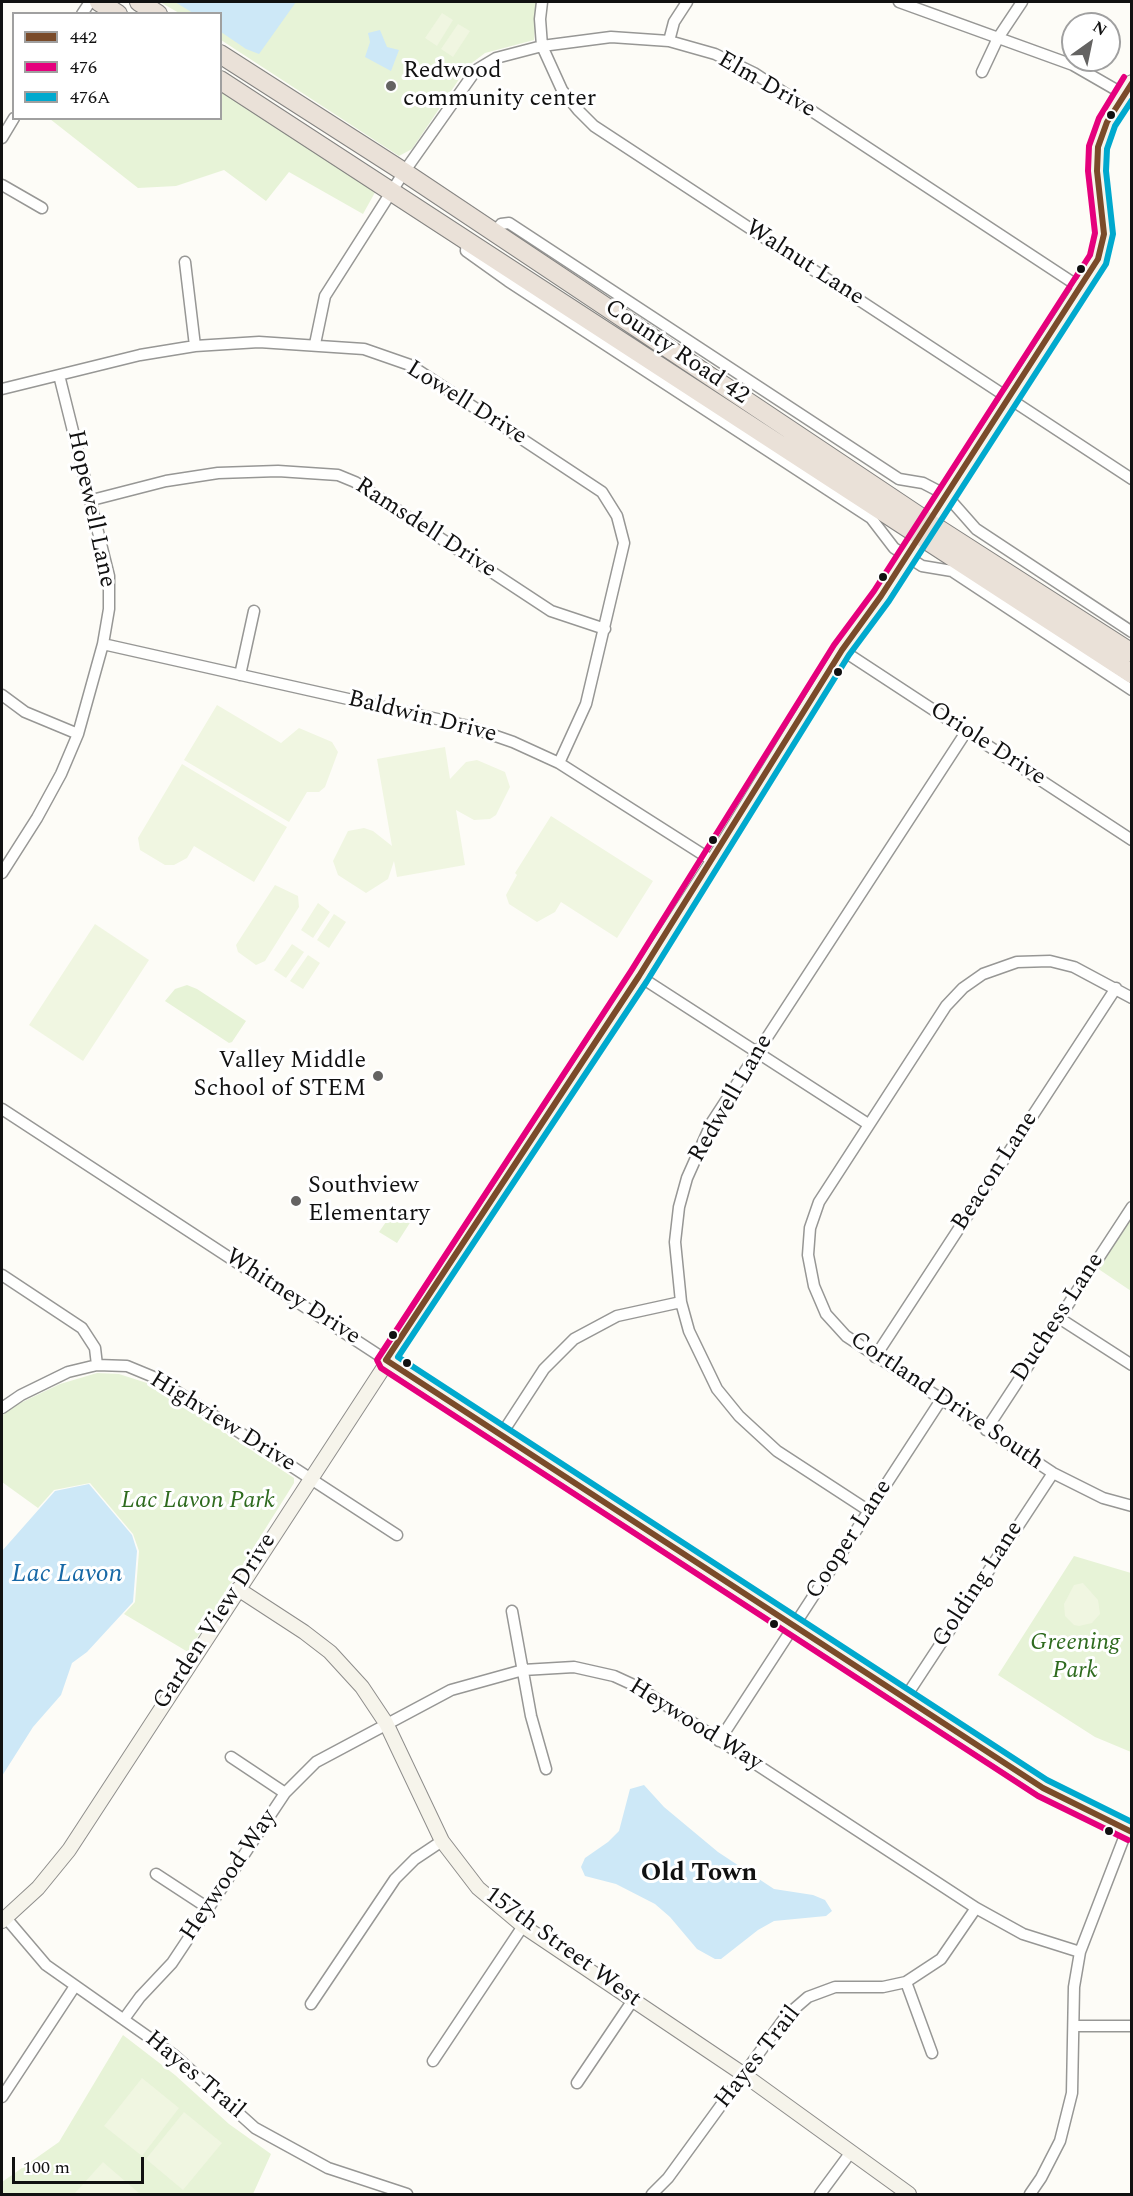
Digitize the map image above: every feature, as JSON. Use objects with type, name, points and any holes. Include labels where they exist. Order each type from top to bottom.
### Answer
[{"type":"highway","points":[[99,2],[115,12]]},
{"type":"highway","points":[[139,2],[155,12]]},
{"type":"highway","name":"County Road 42","points":[[222,55],[495,233],[1131,675]]},
{"type":"highway","name":"County Road 42","points":[[222,81],[467,240],[923,529],[1131,653]]},
{"type":"street","name":"Walnut Lane","points":[[542,2],[540,19],[542,46],[562,90],[578,111],[594,126],[1009,399],[1129,473]]},
{"type":"street","points":[[669,41],[674,22],[687,2]]},
{"type":"street","points":[[899,2],[1073,65],[1129,92]]},
{"type":"street","points":[[982,72],[998,38],[1022,2]]},
{"type":"street","name":"Elm Drive","points":[[315,344],[326,296],[404,172],[476,70],[496,58],[542,46],[611,37],[669,41],[714,54],[754,74],[1081,288]]},
{"type":"street","name":"Garden View Drive","points":[[4,1919],[38,1888],[69,1850],[309,1478],[639,976],[713,861],[842,651],[1081,288],[1098,260],[1104,234],[1097,171],[1098,147],[1107,122],[1129,92]]},
{"type":"street","points":[[2,138],[13,120]]},
{"type":"street","points":[[2,185],[42,208]]},
{"type":"street","points":[[495,233],[501,224],[509,223],[899,479],[923,483],[946,495],[976,529],[1131,632]]},
{"type":"street","points":[[467,240],[466,251],[871,518],[894,548],[922,566],[952,571],[1131,690]]},
{"type":"street","points":[[185,262],[195,346]]},
{"type":"street","name":"Lowell Drive","points":[[2,389],[140,355],[195,346],[259,342],[364,349],[410,365],[602,492],[617,516],[624,543],[586,704],[559,763]]},
{"type":"street","name":"Hopewell Lane","points":[[2,873],[37,818],[61,774],[78,734],[109,609],[109,576],[92,500],[59,375]]},
{"type":"street","name":"Ramsdell Drive","points":[[92,500],[166,481],[218,473],[278,471],[338,475],[355,482],[551,611],[605,629]]},
{"type":"street","points":[[240,675],[254,611]]},
{"type":"street","name":"Baldwin Drive","points":[[102,644],[464,725],[513,742],[559,763],[713,861]]},
{"type":"street","name":"Oriole Drive","points":[[842,651],[1131,840]]},
{"type":"street","points":[[2,695],[25,712],[78,734]]},
{"type":"street","name":"Redwell Lane","points":[[869,1511],[777,1451],[739,1416],[717,1389],[688,1331],[681,1302],[675,1242],[679,1207],[687,1178],[712,1122],[966,732]]},
{"type":"street","name":"Cortland Drive South","points":[[1131,998],[1074,967],[1050,961],[1017,962],[982,974],[963,988],[946,1006],[819,1202],[810,1228],[808,1255],[814,1286],[826,1314],[846,1336],[1053,1473],[1103,1498],[1131,1506]]},
{"type":"street","points":[[639,976],[868,1124]]},
{"type":"street","name":"Beacon Lane","points":[[875,1357],[1116,988]]},
{"type":"street","name":"Whitney Drive","points":[[2,1108],[1043,1788],[1129,1831]]},
{"type":"street","name":"Duchess Lane","points":[[986,1430],[1131,1207]]},
{"type":"street","points":[[2,1275],[82,1328],[95,1348],[97,1365]]},
{"type":"street","points":[[501,1435],[544,1369],[574,1339],[617,1316],[681,1302]]},
{"type":"street","points":[[1059,1318],[1131,1365]]},
{"type":"street","name":"Highview Drive","points":[[2,1408],[21,1395],[68,1372],[97,1365],[127,1366],[156,1378],[397,1535]]},
{"type":"street","name":"Cooper Lane","points":[[719,1741],[941,1400]]},
{"type":"street","name":"Golding Lane","points":[[905,1698],[1053,1473]]},
{"type":"street","name":"157th Street West","points":[[238,1588],[330,1652],[363,1687],[386,1723],[442,1841],[477,1888],[523,1926],[743,2074],[909,2194]]},
{"type":"street","points":[[512,1611],[531,1716],[546,1769]]},
{"type":"street","name":"Heywood Way","points":[[124,2019],[140,1997],[172,1963],[285,1793],[316,1762],[451,1690],[523,1670],[574,1667],[614,1676],[638,1687],[976,1908],[1023,1934],[1080,1952]]},
{"type":"street","points":[[231,1757],[285,1793]]},
{"type":"street","points":[[1030,2194],[1060,2141],[1072,2093],[1074,1987],[1080,1952],[1129,1831]]},
{"type":"street","points":[[311,2004],[395,1879],[415,1859],[442,1841]]},
{"type":"street","points":[[156,1874],[208,1908]]},
{"type":"street","name":"Hayes Trail","points":[[652,2194],[668,2178],[786,2016],[808,1997],[835,1988],[884,1986],[906,1982],[941,1959],[976,1908]]},
{"type":"street","name":"Hayes Trail","points":[[4,1919],[46,1965],[174,2055],[255,2128],[328,2168],[407,2194]]},
{"type":"street","points":[[433,2061],[523,1926]]},
{"type":"street","points":[[906,1982],[932,2054]]},
{"type":"street","points":[[2,2097],[75,1986]]},
{"type":"street","points":[[577,2083],[633,2000]]},
{"type":"street","points":[[1074,2026],[1131,2026]]},
{"type":"street","points":[[820,2194],[851,2152]]},
{"type":"green space","points":[[160,2],[537,2],[534,40],[485,53],[468,66],[412,149],[399,156],[222,41],[222,12],[177,12]]},
{"type":"green space","points":[[442,13],[453,20],[437,46],[425,38]]},
{"type":"green space","points":[[458,24],[470,31],[453,57],[441,49]]},
{"type":"green space","points":[[222,89],[378,187],[363,214],[289,172],[266,201],[224,170],[176,186],[138,188],[51,120],[222,120]]},
{"type":"green space","points":[[217,705],[281,743],[299,728],[332,742],[338,752],[325,787],[319,792],[307,792],[289,822],[184,760]]},
{"type":"green space","points":[[445,747],[450,779],[466,762],[477,760],[505,772],[510,787],[496,815],[490,819],[474,820],[456,810],[465,865],[397,877],[394,861],[388,879],[366,893],[338,875],[333,861],[348,831],[364,828],[373,831],[392,846],[377,759]]},
{"type":"green space","points":[[182,764],[287,827],[254,882],[194,846],[187,858],[174,865],[165,865],[140,850],[138,838]]},
{"type":"green space","points":[[551,816],[653,881],[617,938],[561,902],[555,912],[537,922],[509,904],[506,895],[517,875],[515,873]]},
{"type":"green space","points":[[275,885],[298,896],[299,907],[265,961],[256,965],[238,952],[236,945]]},
{"type":"green space","points":[[318,903],[330,912],[313,938],[301,930]]},
{"type":"green space","points":[[334,914],[346,922],[329,948],[317,940]]},
{"type":"green space","points":[[95,924],[149,960],[83,1061],[29,1025]]},
{"type":"green space","points":[[292,944],[304,952],[286,978],[274,970]]},
{"type":"green space","points":[[308,955],[320,963],[303,989],[290,981]]},
{"type":"green space","points":[[187,985],[246,1021],[232,1042],[229,1043],[165,1001],[175,989]]},
{"type":"green space","points":[[395,1209],[413,1218],[397,1243],[379,1232]]},
{"type":"green space","points":[[1131,1215],[1131,1291],[1097,1268]]},
{"type":"green space","name":"Lac Lavon Park","points":[[97,1373],[119,1374],[150,1384],[294,1478],[294,1483],[188,1652],[124,1614],[135,1602],[139,1551],[133,1534],[90,1483],[54,1490],[38,1508],[2,1482],[2,1416],[12,1407],[60,1384]]},
{"type":"green space","name":"Greening Park","points":[[1074,1556],[1131,1573],[1131,1752],[1095,1737],[998,1675]]},
{"type":"green space","points":[[1083,1583],[1098,1600],[1100,1614],[1092,1623],[1079,1626],[1074,1625],[1065,1616],[1064,1604],[1074,1585]]},
{"type":"green space","points":[[123,2035],[175,2075],[229,2124],[271,2154],[253,2194],[2,2194],[2,2182],[59,2142]]},
{"type":"green space","points":[[142,2078],[179,2108],[142,2156],[104,2126]]},
{"type":"green space","points":[[184,2112],[222,2143],[183,2190],[146,2159]]},
{"type":"green space","points":[[103,2162],[140,2194],[74,2194]]},
{"type":"water","points":[[175,2],[296,2],[259,54],[246,49],[222,33],[222,12],[191,12]]},
{"type":"water","points":[[380,30],[387,47],[399,50],[391,71],[365,57],[370,42],[368,33]]},
{"type":"water","name":"Lac Lavon","points":[[89,1484],[132,1535],[137,1551],[133,1602],[87,1652],[72,1663],[61,1695],[33,1727],[2,1776],[2,1551],[55,1491]]},
{"type":"water","points":[[644,1785],[664,1807],[718,1852],[774,1889],[813,1895],[825,1900],[832,1911],[826,1916],[774,1921],[758,1930],[721,1959],[715,1959],[697,1949],[670,1917],[655,1904],[616,1884],[585,1876],[581,1867],[585,1858],[619,1831],[630,1789]]},
{"type":"transit line","name":"476","points":[[1124,77],[1099,118],[1089,146],[1088,171],[1095,233],[1090,255],[874,591],[834,645],[631,971],[377,1360],[381,1368],[1038,1796],[1128,1840]]},
{"type":"transit line","name":"442","points":[[386,1360],[639,976],[842,650],[881,596],[1098,259],[1104,234],[1097,171],[1098,147],[1107,122],[1132,83]]},
{"type":"transit line","name":"476A","points":[[1132,100],[1115,126],[1107,149],[1106,171],[1113,234],[1106,264],[889,601],[849,655],[647,981],[398,1357],[1047,1780],[1132,1822]]},
{"type":"transit line","name":"442","points":[[386,1360],[1043,1788],[1132,1832]]},
{"type":"place","name":"Redwood community center","points":[[391,86]]},
{"type":"place","name":"Valley Middle School of STEM","points":[[378,1076]]},
{"type":"place","name":"Southview Elementary","points":[[296,1201]]},
{"type":"district","name":"Old Town","points":[[699,1875]]}]
